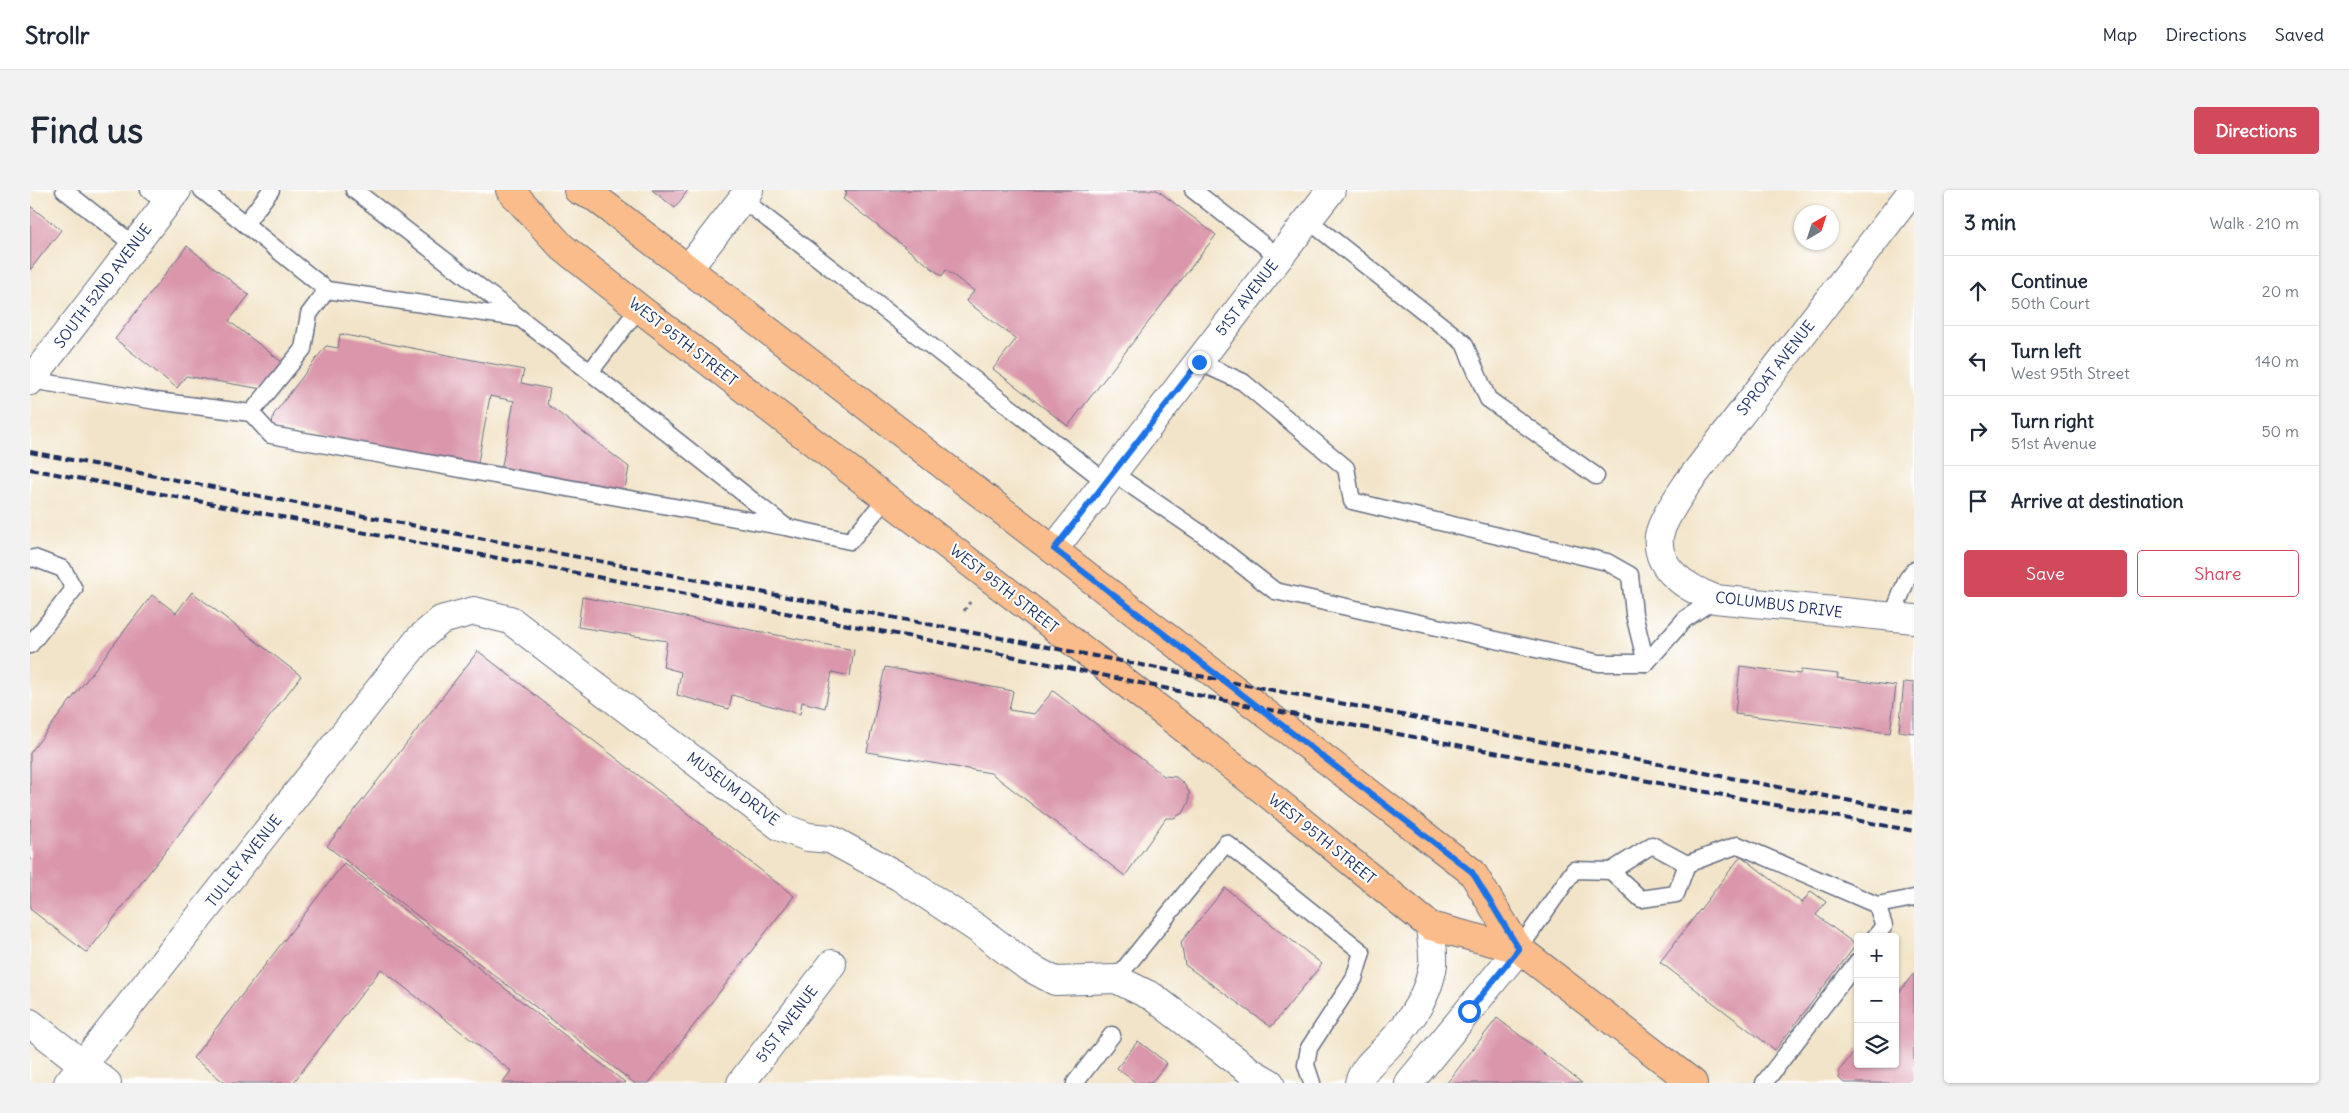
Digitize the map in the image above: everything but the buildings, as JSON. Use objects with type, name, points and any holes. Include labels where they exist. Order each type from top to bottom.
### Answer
[{"type":"main road","name":"WEST 95TH STREET","points":[[510,190],[562,247],[1263,790],[1430,926],[1519,949]]},
{"type":"main road","name":"WEST 95TH STREET","points":[[592,193],[688,270],[1054,549],[1472,872],[1519,949],[1693,1083]]},
{"type":"street","name":"51ST AVENUE","points":[[1054,549],[1331,190]]},
{"type":"street","name":"SPROAT AVENUE","points":[[1662,556],[1660,536],[1671,508],[1687,484],[1913,190]]},
{"type":"street","points":[[688,270],[745,194]]},
{"type":"street","name":"SOUTH 52ND AVENUE","points":[[35,368],[134,245],[164,195]]},
{"type":"street","name":"COLUMBUS DRIVE","points":[[1662,556],[1675,577],[1691,590],[1715,599],[1903,618]]},
{"type":"street","name":"MUSEUM DRIVE","points":[[419,639],[441,620],[474,611],[510,620],[781,827],[808,837],[830,840],[900,877],[978,929],[1027,966],[1055,981],[1116,979]]},
{"type":"street","name":"TULLEY AVENUE","points":[[76,1074],[419,639]]},
{"type":"street","points":[[1359,1083],[1361,1075],[1388,1046],[1415,1011],[1425,992],[1433,962],[1430,926]]},
{"type":"street","points":[[1409,1083],[1519,949]]},
{"type":"street","name":"51ST AVENUE","points":[[741,1083],[832,964]]},
{"type":"street","points":[[1116,979],[1153,997],[1251,1072],[1270,1083]]},
{"type":"street","points":[[30,1023],[76,1074],[107,1083]]},
{"type":"lane","points":[[64,190],[134,245]]},
{"type":"lane","points":[[202,190],[327,290],[520,318]]},
{"type":"lane","points":[[245,224],[272,190]]},
{"type":"lane","points":[[354,190],[590,372],[786,527]]},
{"type":"lane","points":[[1193,190],[1279,257]]},
{"type":"lane","points":[[745,194],[1110,477],[1202,534],[1275,591],[1599,663],[1646,663],[1685,619],[1715,599]]},
{"type":"lane","points":[[1308,220],[1464,342],[1488,398],[1596,476]]},
{"type":"lane","points":[[252,413],[303,349],[308,314],[327,290]]},
{"type":"lane","points":[[590,372],[639,308]]},
{"type":"lane","points":[[1199,362],[1244,382],[1346,468],[1352,501],[1607,562],[1630,575],[1634,614],[1646,663]]},
{"type":"lane","points":[[35,368],[156,401],[252,413],[271,435],[786,527],[850,541],[887,498]]},
{"type":"lane","points":[[30,559],[34,558],[63,569],[74,589],[30,645]]},
{"type":"lane","points":[[1903,618],[1907,579],[1914,570]]},
{"type":"lane","points":[[1116,979],[1226,843],[1362,952],[1354,979],[1309,1048],[1306,1065],[1312,1083]]},
{"type":"lane","points":[[1519,949],[1574,870],[1611,871],[1652,845],[1687,864],[1738,845],[1877,905],[1914,898]]},
{"type":"lane","points":[[1611,871],[1641,899],[1676,894],[1687,864]]},
{"type":"lane","points":[[1877,905],[1884,926],[1879,933]]},
{"type":"lane","points":[[1764,1083],[1854,966]]},
{"type":"lane","points":[[1074,1083],[1112,1035]]},
{"type":"path","points":[[964,611],[970,602]]},
{"type":"railway","points":[[30,452],[1914,813]]},
{"type":"railway","points":[[30,469],[996,653],[1260,708],[1914,831]]},
{"type":"route","points":[[1199,362],[1054,549],[1472,872],[1519,949],[1469,1011]]}]
